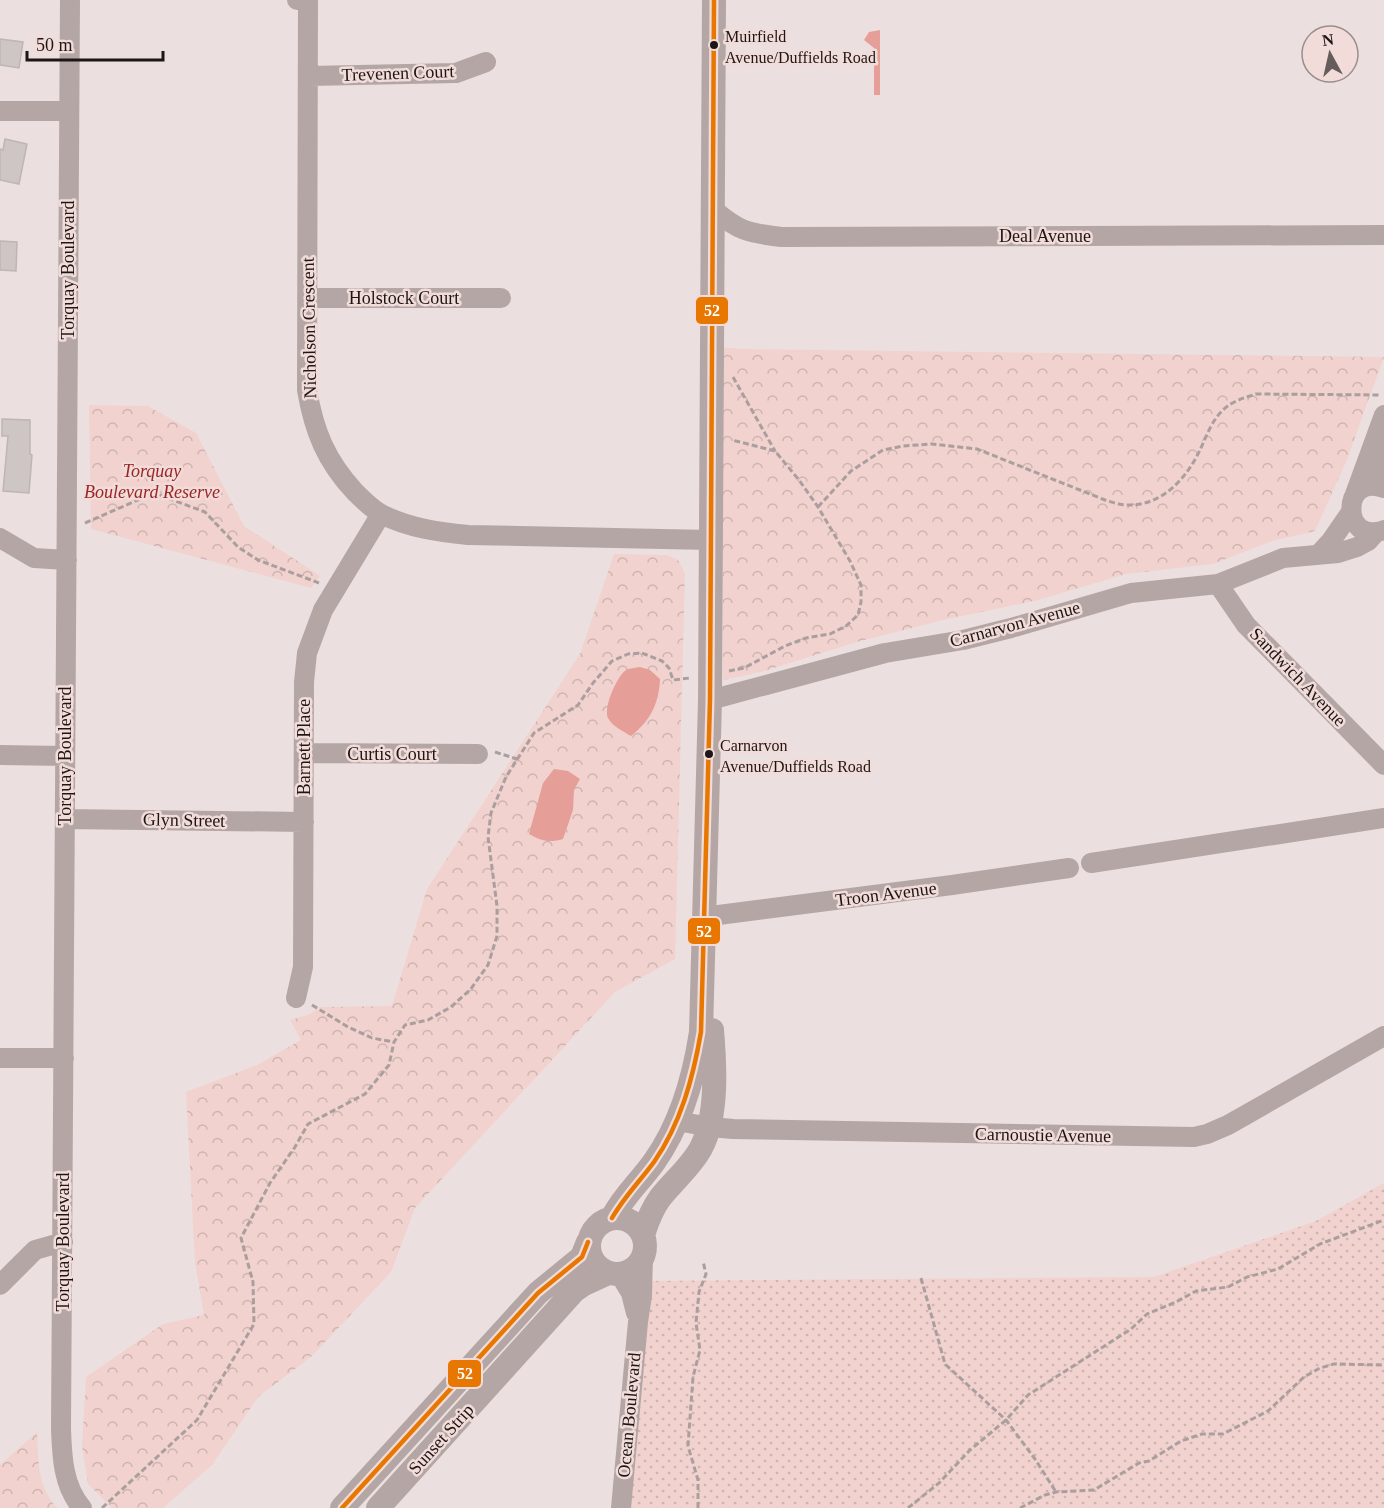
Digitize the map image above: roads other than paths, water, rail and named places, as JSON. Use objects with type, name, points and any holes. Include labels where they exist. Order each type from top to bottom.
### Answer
[{"type":"street","name":"Torquay Boulevard","points":[[70,0],[62,1457],[70,1489],[82,1508]]},
{"type":"street","points":[[297,0],[309,0]]},
{"type":"street","name":"Nicholson Crescent","points":[[309,0],[308,390],[312,416],[320,442],[332,464],[363,500],[381,514],[422,529],[468,535],[710,540]]},
{"type":"street","points":[[643,1245],[649,1215],[659,1199],[700,1150],[710,1127],[712,1113],[714,1046],[703,917],[710,700],[714,0]]},
{"type":"street","name":"Trevenen Court","points":[[309,76],[456,73],[486,63]]},
{"type":"street","points":[[0,111],[69,111]]},
{"type":"street","name":"Deal Avenue","points":[[713,209],[729,223],[742,230],[781,237],[1384,235]]},
{"type":"street","name":"Holstock Court","points":[[307,298],[501,298]]},
{"type":"street","points":[[1381,531],[1362,529],[1353,519],[1353,504],[1366,461],[1384,415]]},
{"type":"street","points":[[1319,554],[1331,541],[1366,487],[1382,487],[1383,451],[1375,441]]},
{"type":"street","name":"Barnett Place","points":[[297,998],[303,967],[304,682],[307,652],[323,610],[381,514]]},
{"type":"street","name":"Carnarvon Avenue","points":[[710,700],[885,653],[963,640],[1011,628],[1131,593],[1218,584],[1283,558],[1338,553],[1357,548],[1381,531]]},
{"type":"street","points":[[0,538],[34,558],[67,560]]},
{"type":"street","name":"Sandwich Avenue","points":[[1218,584],[1246,625],[1384,765]]},
{"type":"street","name":"Curtis Court","points":[[305,753],[478,754]]},
{"type":"street","points":[[0,755],[65,756]]},
{"type":"street","points":[[1091,863],[1384,818]]},
{"type":"street","name":"Glyn Street","points":[[65,819],[304,822]]},
{"type":"street","name":"Troon Avenue","points":[[703,917],[1069,868]]},
{"type":"street","name":"Sunset Strip","points":[[342,1508],[538,1293],[582,1257],[598,1226],[612,1218],[621,1200],[654,1163],[677,1121],[691,1083],[701,1032],[703,917]]},
{"type":"street","name":"Carnoustie Avenue","points":[[677,1121],[710,1127],[1194,1137],[1228,1125],[1384,1036]]},
{"type":"street","points":[[0,1058],[64,1058]]},
{"type":"street","points":[[612,1218],[627,1220],[639,1229],[643,1245]]},
{"type":"street","points":[[0,1285],[35,1250],[63,1242]]},
{"type":"street","points":[[588,1242],[592,1258],[601,1270],[613,1273]]},
{"type":"street","name":"Sunset Strip","points":[[378,1508],[574,1292],[584,1284],[634,1268],[643,1245]]},
{"type":"street","name":"Ocean Boulevard","points":[[621,1508],[642,1295],[643,1245]]},
{"type":"street","name":"Ocean Boulevard","points":[[613,1273],[631,1293],[638,1322]]},
{"type":"place","name":"Muirfield Avenue/Duffields Road","points":[[714,45]]},
{"type":"place","name":"Carnarvon Avenue/Duffields Road","points":[[709,754]]},
{"type":"park label","name":"Torquay Boulevard Reserve","points":[[152,481]]}]
